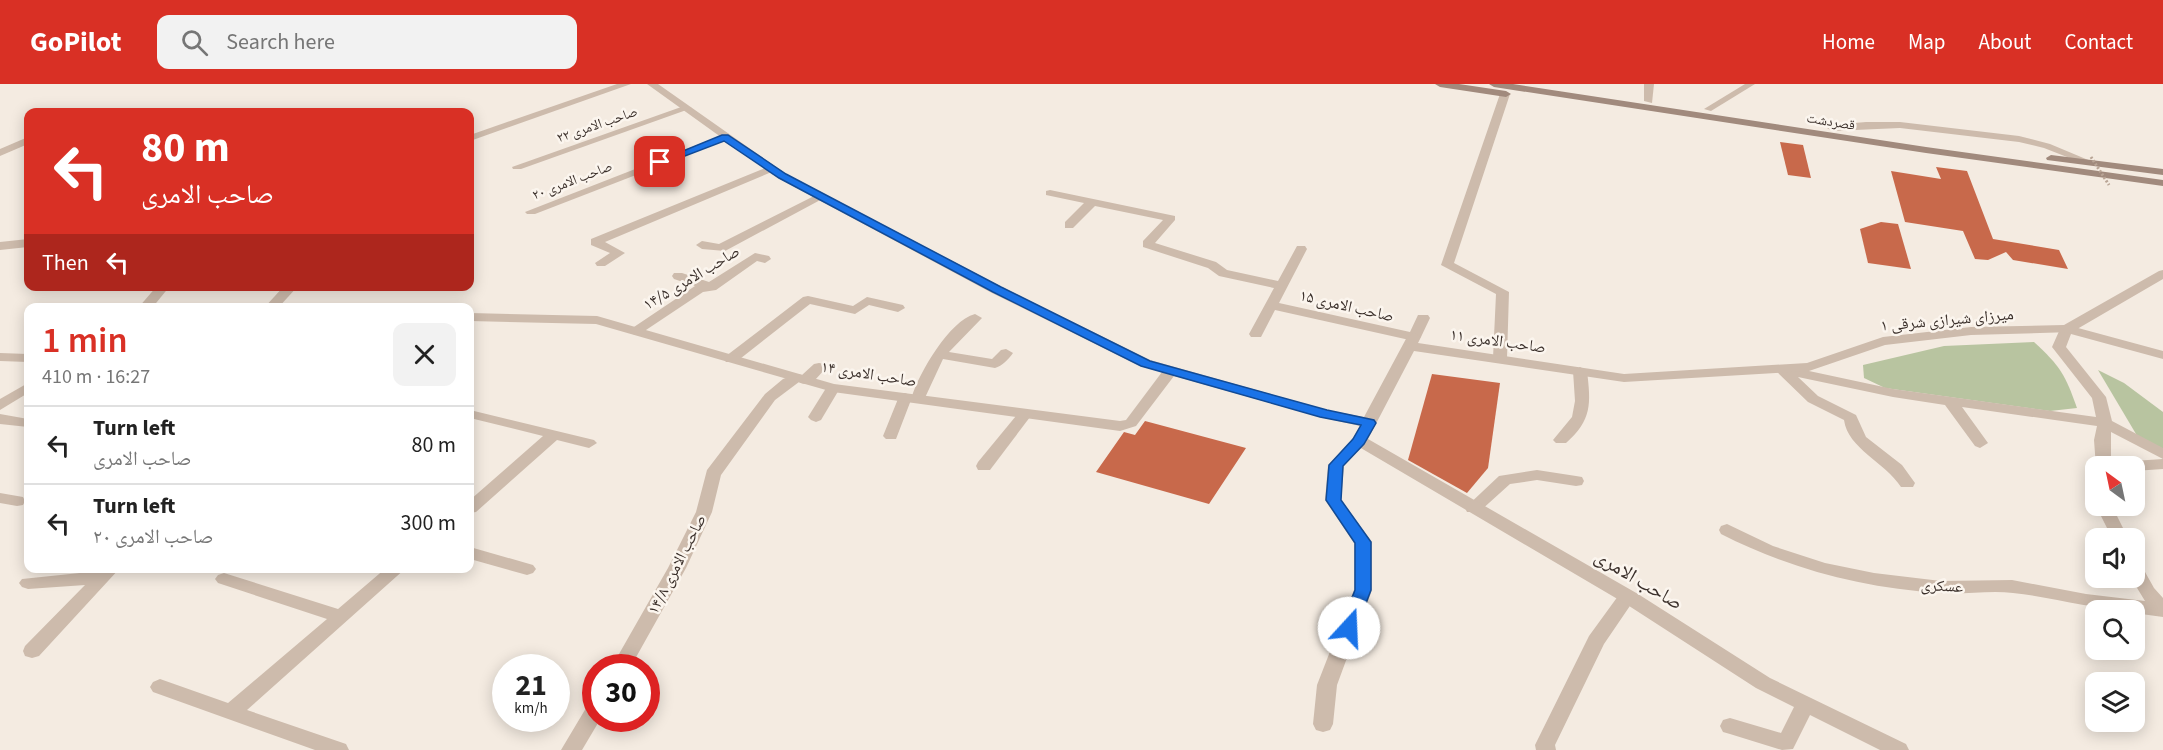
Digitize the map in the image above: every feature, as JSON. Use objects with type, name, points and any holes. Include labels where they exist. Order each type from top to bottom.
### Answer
[{"type":"main road","points":[[1440,84],[1668,117],[1707,112]]},
{"type":"main road","name":"قصردشت","points":[[1494,84],[2090,159],[2163,172]]},
{"type":"main road","name":"قصردشت","points":[[1537,84],[1648,104]]},
{"type":"main road","name":"قصردشت","points":[[1707,112],[1926,150],[2163,183]]},
{"type":"street","points":[[474,137],[626,84]]},
{"type":"street","points":[[652,84],[770,169],[1145,363],[1325,414],[1369,423]]},
{"type":"street","points":[[1648,84],[1648,104]]},
{"type":"street","points":[[1500,358],[1503,292],[1447,265],[1505,94]]},
{"type":"street","name":"۲۲ صاحب الامری","points":[[518,167],[687,108]]},
{"type":"street","name":"۲۰ صاحب الامری","points":[[531,212],[725,137]]},
{"type":"street","points":[[0,153],[24,142]]},
{"type":"street","points":[[601,263],[619,253],[595,242],[770,169]]},
{"type":"street","points":[[1050,193],[1171,218],[1147,244],[1212,265],[1223,273],[1282,286]]},
{"type":"street","points":[[702,245],[721,248],[820,196]]},
{"type":"street","points":[[1069,225],[1092,202]]},
{"type":"street","points":[[0,246],[24,243]]},
{"type":"street","points":[[1256,334],[1301,249]]},
{"type":"street","name":"۱۴/۵ صاحب الامری","points":[[635,331],[700,288],[711,288],[755,257],[765,259]]},
{"type":"street","name":"۱ میرزای شیرازی شرقی","points":[[1580,371],[1624,378],[1809,367],[1883,341],[1971,332],[2067,329],[2163,274]]},
{"type":"street","points":[[678,276],[711,288]]},
{"type":"street","points":[[149,303],[159,291]]},
{"type":"street","points":[[275,303],[287,291]]},
{"type":"street","points":[[731,359],[808,300],[855,310],[867,301],[898,308]]},
{"type":"street","name":"۱۵ صاحب الامری","points":[[1271,305],[1412,341]]},
{"type":"street","name":"۱۴ صاحب الامری","points":[[474,317],[597,320],[833,388],[1120,426],[1131,423],[1171,370]]},
{"type":"street","points":[[891,436],[939,354],[955,334],[975,318]]},
{"type":"street","points":[[1323,724],[1328,685],[1363,590],[1363,542],[1334,500],[1336,465],[1359,441],[1423,318]]},
{"type":"street","points":[[2103,456],[2104,423],[2099,397],[2059,347],[2067,329],[2163,355]]},
{"type":"street","name":"۱۱ صاحب الامری","points":[[1412,341],[1580,371]]},
{"type":"street","points":[[939,354],[995,364],[1006,353]]},
{"type":"street","points":[[0,357],[24,358]]},
{"type":"street","name":"صاحب الامری ۱۴/۸","points":[[628,654],[677,568],[704,512],[713,474],[770,397],[788,382],[801,380],[819,367]]},
{"type":"street","points":[[1781,369],[1893,393],[2104,423],[2163,454]]},
{"type":"street","points":[[1781,369],[1814,399],[1851,418],[1851,427],[1858,438],[1895,467],[1907,483]]},
{"type":"street","points":[[1561,440],[1574,429],[1582,414],[1580,371]]},
{"type":"street","points":[[816,417],[833,388]]},
{"type":"street","points":[[0,406],[24,390]]},
{"type":"street","points":[[1950,401],[1980,443]]},
{"type":"street","points":[[984,466],[1025,414]]},
{"type":"street","points":[[474,415],[589,443]]},
{"type":"street","points":[[0,419],[24,422]]},
{"type":"street","points":[[474,505],[555,434]]},
{"type":"street","name":"صاحب الامری","points":[[1359,441],[1627,597],[1763,683],[1899,750]]},
{"type":"street","points":[[2145,465],[2163,464]]},
{"type":"street","points":[[1473,508],[1505,480],[1537,475],[1576,481]]},
{"type":"street","points":[[0,498],[17,501]]},
{"type":"street","name":"عسکری","points":[[1727,530],[1767,550],[1823,569],[1874,579],[1941,586],[2012,586],[2086,601],[2163,610]]},
{"type":"street","points":[[474,554],[527,569]]},
{"type":"street","points":[[28,583],[108,573]]},
{"type":"street","points":[[32,651],[108,573]]},
{"type":"street","points":[[232,711],[392,573]]},
{"type":"street","points":[[224,579],[342,617]]},
{"type":"street","points":[[2145,581],[2163,610]]},
{"type":"street","points":[[1546,750],[1545,745],[1596,640],[1627,597]]},
{"type":"street","points":[[160,687],[339,750]]},
{"type":"street","points":[[1730,726],[1786,743],[1805,705]]},
{"type":"street","points":[[571,750],[582,732]]},
{"type":"lane","points":[[1707,112],[1734,84]]},
{"type":"lane","points":[[1707,112],[1751,84]]},
{"type":"path","points":[[2090,159],[2109,185]]},
{"type":"green space","points":[[2034,342],[2061,371],[2077,408],[2050,411],[1885,388],[1864,378],[1863,365],[1944,346]]},
{"type":"green space","points":[[2098,370],[2124,383],[2163,412],[2163,450],[2139,439]]},
{"type":"building","points":[[1780,142],[1803,145],[1811,178],[1788,175]]},
{"type":"building","points":[[1936,167],[1967,171],[1993,239],[2059,250],[2068,269],[2013,260],[2006,252],[1988,260],[1975,259],[1963,231],[1905,222],[1891,171],[1941,179]]},
{"type":"building","points":[[1881,222],[1898,224],[1911,269],[1868,263],[1860,229]]},
{"type":"building","points":[[1432,374],[1500,383],[1488,468],[1467,493],[1408,460]]},
{"type":"building","points":[[1145,421],[1246,448],[1209,504],[1096,472],[1124,432],[1135,435]]},
{"type":"route","points":[[660,162],[725,137],[782,176],[997,290],[1145,363],[1325,414],[1369,423],[1359,441],[1336,465],[1334,500],[1363,542],[1363,590],[1349,628]]}]
